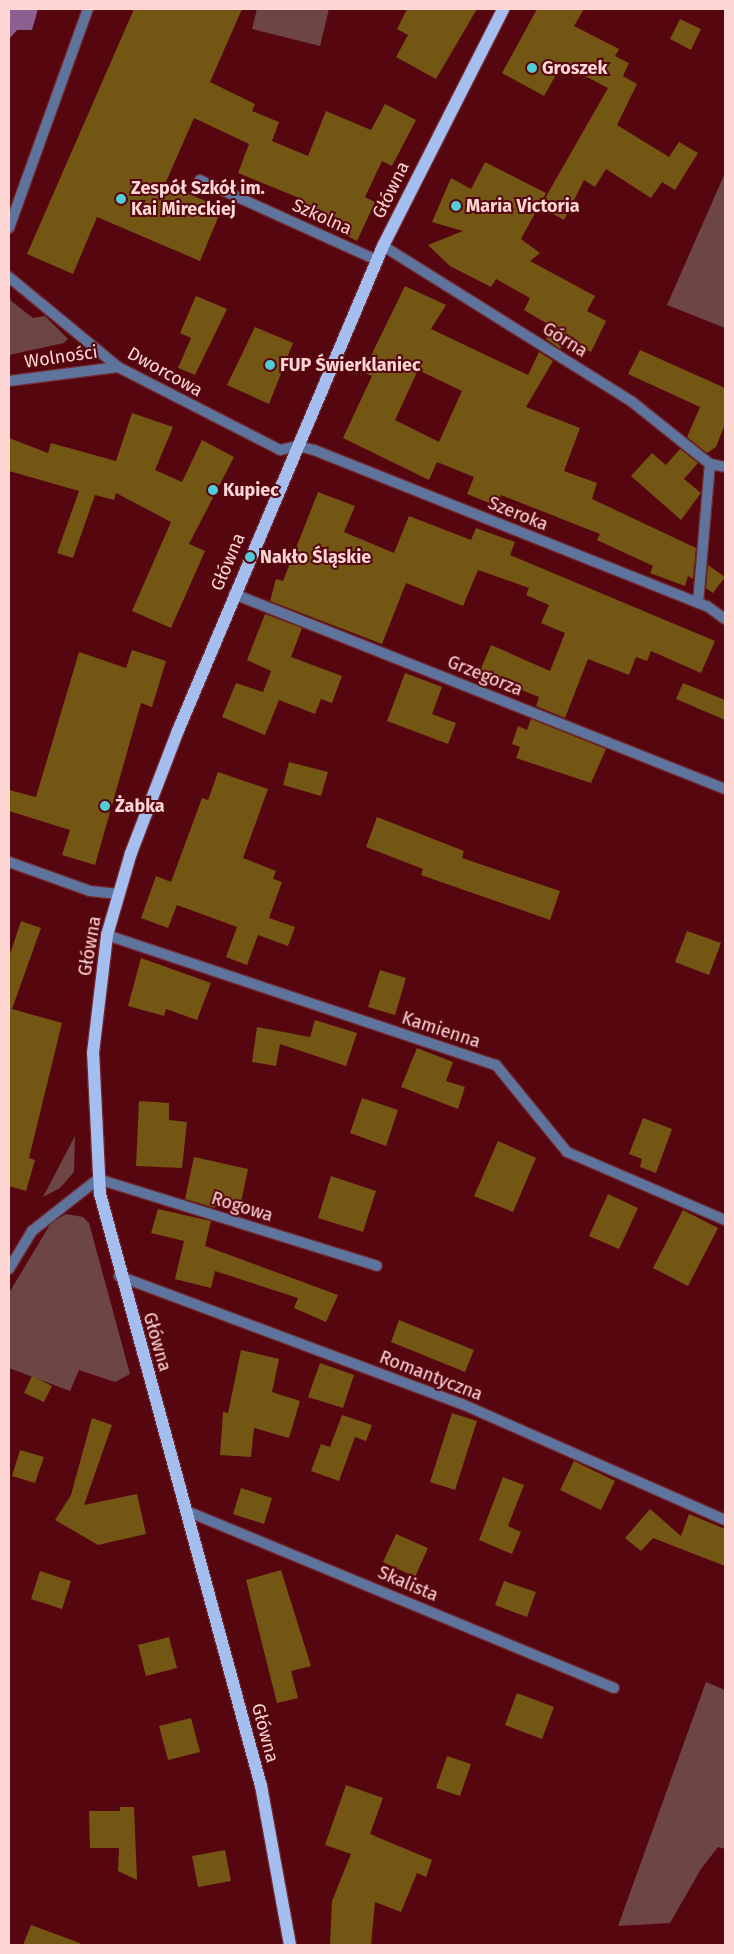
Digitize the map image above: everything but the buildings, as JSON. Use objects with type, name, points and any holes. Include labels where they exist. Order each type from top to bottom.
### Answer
[{"type":"main road","name":"Główna","points":[[290,1945],[261,1786],[189,1512],[119,1276],[98,1179],[92,1053],[107,935],[138,835],[234,594],[382,246],[503,9]]},
{"type":"street","points":[[9,228],[88,9]]},
{"type":"street","name":"Szkolna","points":[[200,180],[376,260]]},
{"type":"street","name":"Górna","points":[[382,246],[631,402],[710,464]]},
{"type":"street","name":"Dworcowa","points":[[9,277],[118,367],[280,450],[297,446]]},
{"type":"street","name":"Wolności","points":[[9,381],[118,367]]},
{"type":"street","name":"Szeroka","points":[[297,446],[698,603],[725,618]]},
{"type":"street","points":[[698,603],[710,464],[725,466]]},
{"type":"street","name":"Grzegorza","points":[[234,594],[725,789]]},
{"type":"street","points":[[9,862],[90,891],[119,894]]},
{"type":"street","name":"Kamienna","points":[[107,935],[496,1065],[567,1152],[725,1220]]},
{"type":"street","points":[[9,1269],[32,1231],[98,1179]]},
{"type":"street","name":"Rogowa","points":[[98,1179],[378,1266]]},
{"type":"street","name":"Romantyczna","points":[[119,1276],[462,1404],[725,1520]]},
{"type":"street","name":"Skalista","points":[[189,1512],[614,1688]]},
{"type":"shaded area","points":[[9,9],[38,9],[32,30],[17,30],[9,39]]},
{"type":"shaded area","points":[[257,9],[329,9],[320,46],[252,29]]},
{"type":"shaded area","points":[[725,173],[725,328],[667,305]]},
{"type":"shaded area","points":[[9,293],[11,301],[33,318],[45,316],[68,339],[64,343],[9,355]]},
{"type":"shaded area","points":[[75,1136],[74,1172],[60,1188],[43,1197]]},
{"type":"shaded area","points":[[66,1214],[83,1217],[89,1223],[130,1374],[115,1382],[79,1370],[70,1391],[9,1368],[9,1293],[51,1223]]},
{"type":"shaded area","points":[[706,1682],[725,1690],[725,1849],[718,1847],[701,1869],[670,1923],[618,1926]]},
{"type":"place","name":"Groszek","points":[[532,68]]},
{"type":"place","name":"Zespół Szkół im. Kai Mireckiej","points":[[121,199]]},
{"type":"place","name":"Maria Victoria","points":[[456,206]]},
{"type":"place","name":"FUP Świerklaniec","points":[[270,365]]},
{"type":"place","name":"Kupiec","points":[[213,490]]},
{"type":"place","name":"Nakło Śląskie","points":[[250,557]]},
{"type":"place","name":"Żabka","points":[[105,806]]}]
